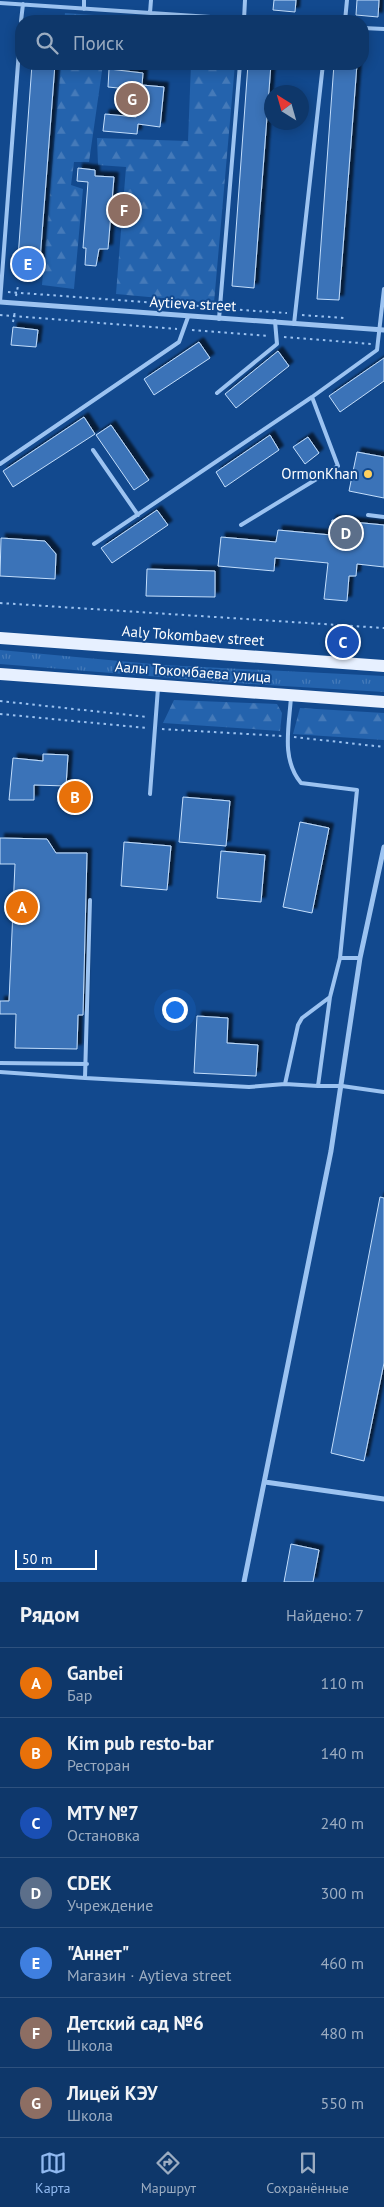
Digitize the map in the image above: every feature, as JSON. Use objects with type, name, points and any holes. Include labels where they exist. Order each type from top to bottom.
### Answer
[{"type":"main road","name":"Aaly Tokombaev street","points":[[0,638],[384,666]]},
{"type":"main road","name":"Аалы Токомбаева улица","points":[[0,674],[384,702]]},
{"type":"street","name":"Aytieva street","points":[[0,302],[188,317],[382,329]]},
{"type":"street","points":[[244,1582],[342,1086],[360,958],[384,847]]},
{"type":"street","points":[[265,1482],[384,1499]]},
{"type":"lane","points":[[56,7],[57,0]]},
{"type":"lane","points":[[84,0],[84,9]]},
{"type":"lane","points":[[150,13],[151,0]]},
{"type":"lane","points":[[244,15],[245,0]]},
{"type":"lane","points":[[346,15],[347,0]]},
{"type":"lane","points":[[0,3],[177,15]]},
{"type":"lane","points":[[22,15],[23,4]]},
{"type":"lane","points":[[369,28],[384,29]]},
{"type":"lane","points":[[0,302],[17,70]]},
{"type":"lane","points":[[219,319],[240,70]]},
{"type":"lane","points":[[294,324],[322,70]]},
{"type":"lane","points":[[94,544],[312,397],[377,350],[382,329],[384,289]]},
{"type":"lane","points":[[0,464],[179,342],[188,317]]},
{"type":"lane","points":[[217,393],[277,344],[274,321]]},
{"type":"lane","points":[[241,525],[338,466],[312,397]]},
{"type":"lane","points":[[93,450],[138,515]]},
{"type":"lane","points":[[368,515],[384,517]]},
{"type":"lane","points":[[150,794],[159,685]]},
{"type":"lane","points":[[292,695],[288,737],[292,772],[301,783],[357,790],[340,958],[330,997],[318,1086]]},
{"type":"lane","points":[[85,1078],[87,1064],[90,900]]},
{"type":"lane","points":[[340,958],[360,958]]},
{"type":"lane","points":[[285,1084],[298,1025],[302,1018],[330,997]]},
{"type":"lane","points":[[0,1063],[87,1064]]},
{"type":"lane","points":[[0,1072],[249,1087],[285,1084],[342,1086],[384,1092]]},
{"type":"path","points":[[1,291],[352,319]]},
{"type":"path","points":[[0,603],[384,628]]},
{"type":"path","points":[[0,701],[155,718]]},
{"type":"path","points":[[0,714],[155,729],[288,737],[384,747]]},
{"type":"green space","points":[[65,13],[94,15],[65,15]]},
{"type":"green space","points":[[60,70],[102,70],[89,162],[74,162],[71,185],[83,189],[74,289],[42,285]]},
{"type":"green space","points":[[191,70],[234,70],[214,303],[116,294],[126,167],[98,165],[97,138],[188,141]]},
{"type":"green space","points":[[0,650],[163,665],[384,676],[384,692],[235,683],[0,664]]},
{"type":"green space","points":[[174,700],[277,704],[282,713],[280,731],[163,723]]},
{"type":"green space","points":[[300,708],[384,713],[384,740],[293,734]]},
{"type":"building","points":[[274,0],[296,0],[295,12],[273,10]]},
{"type":"building","points":[[357,0],[379,0],[378,17],[356,15]]},
{"type":"building","points":[[32,70],[55,70],[39,273],[17,272]]},
{"type":"building","points":[[109,70],[118,70],[143,73],[142,85],[164,87],[160,127],[138,124],[137,134],[103,131],[105,114],[136,117],[139,90],[108,87]]},
{"type":"building","points":[[248,70],[271,70],[269,85],[264,85],[264,130],[266,130],[254,288],[232,286]]},
{"type":"building","points":[[334,70],[357,70],[339,300],[317,299]]},
{"type":"building","points":[[78,168],[95,170],[95,176],[114,177],[108,249],[99,249],[96,266],[85,265],[86,248],[83,248],[88,182],[77,181]]},
{"type":"building","points":[[13,327],[38,330],[36,347],[11,345]]},
{"type":"building","points":[[199,342],[210,358],[154,395],[144,379]]},
{"type":"building","points":[[278,351],[289,366],[236,408],[225,394]]},
{"type":"building","points":[[384,358],[384,381],[340,412],[329,396]]},
{"type":"building","points":[[84,417],[95,434],[13,487],[3,471]]},
{"type":"building","points":[[111,425],[149,480],[134,490],[96,435]]},
{"type":"building","points":[[270,435],[279,450],[225,487],[216,472]]},
{"type":"building","points":[[308,437],[319,453],[305,464],[293,447]]},
{"type":"building","name":"OrmonKhan","points":[[357,452],[384,457],[384,498],[349,491]]},
{"type":"building","points":[[157,510],[168,525],[112,563],[101,548]]},
{"type":"building","points":[[332,520],[384,525],[384,567],[357,564],[356,576],[349,576],[347,601],[324,599],[328,563],[275,558],[274,571],[218,566],[221,537],[276,542],[278,530],[331,535]]},
{"type":"building","points":[[1,538],[45,541],[56,554],[55,579],[0,576]]},
{"type":"building","points":[[147,569],[215,571],[215,597],[146,596]]},
{"type":"building","points":[[43,754],[68,755],[66,786],[34,785],[34,800],[9,800],[13,758],[43,761]]},
{"type":"building","points":[[183,797],[230,801],[226,846],[179,842]]},
{"type":"building","points":[[300,822],[329,828],[312,913],[283,907]]},
{"type":"building","points":[[0,838],[47,839],[56,853],[87,853],[83,1015],[78,1015],[77,1049],[15,1048],[16,1014],[0,1014],[0,1001],[9,1001],[15,864],[0,864]]},
{"type":"building","points":[[124,842],[171,846],[167,890],[121,886]]},
{"type":"building","points":[[221,851],[265,855],[261,902],[217,898]]},
{"type":"building","points":[[197,1016],[228,1018],[227,1043],[258,1045],[256,1076],[194,1073]]},
{"type":"building","points":[[380,1197],[384,1198],[384,1363],[364,1461],[331,1453]]},
{"type":"building","points":[[291,1544],[319,1550],[313,1582],[284,1582]]},
{"type":"place","name":"Лицей КЭУ","points":[[132,99]]},
{"type":"place","name":"Детский сад №6","points":[[124,210]]},
{"type":"place","name":"\"Аннет\"","points":[[28,264]]},
{"type":"place","name":"OrmonKhan","points":[[368,474]]},
{"type":"place","name":"CDEK","points":[[346,533]]},
{"type":"place","name":"МТУ №7","points":[[343,642]]},
{"type":"place","name":"Kim pub resto-bar","points":[[75,797]]},
{"type":"place","name":"Ganbei","points":[[22,907]]}]
